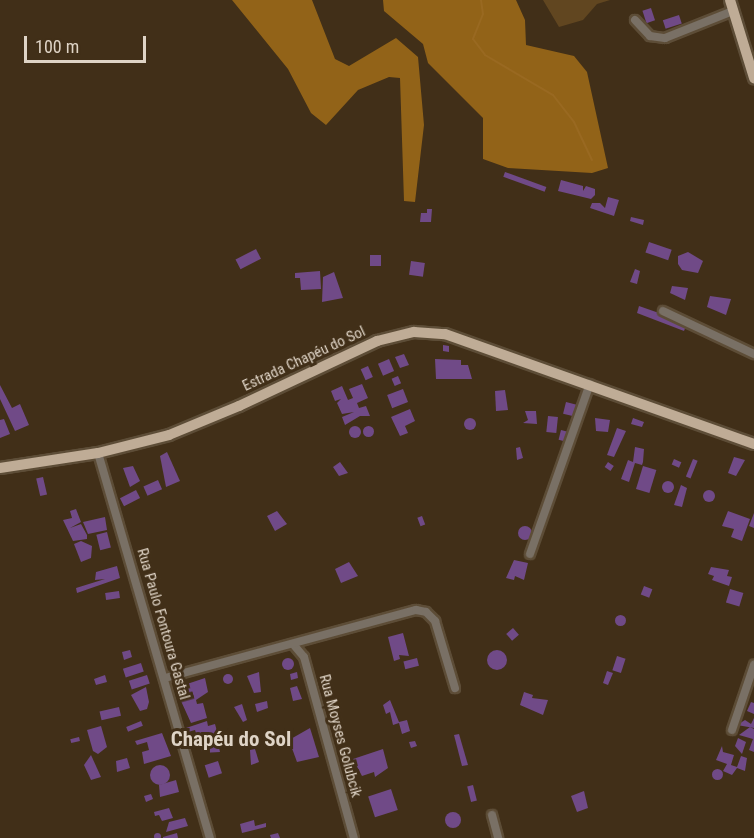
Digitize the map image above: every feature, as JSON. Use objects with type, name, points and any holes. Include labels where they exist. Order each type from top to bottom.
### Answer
[{"type":"main road","points":[[730,0],[754,78]]},
{"type":"main road","name":"Estrada Chapéu do Sol","points":[[0,468],[98,453],[169,435],[239,406],[377,341],[414,332],[445,334],[754,444]]},
{"type":"main road","points":[[735,437],[754,435]]},
{"type":"street","points":[[635,20],[650,36],[665,38],[733,11]]},
{"type":"street","points":[[663,311],[754,354]]},
{"type":"street","points":[[530,554],[590,384]]},
{"type":"street","name":"Rua Paulo Fontoura Gastal","points":[[98,453],[210,838]]},
{"type":"street","points":[[165,678],[416,610],[426,612],[435,621],[454,688]]},
{"type":"street","name":"Rua Moyses Golubcik","points":[[293,644],[304,657],[354,838]]},
{"type":"street","points":[[732,730],[754,664]]},
{"type":"street","points":[[492,815],[498,838]]},
{"type":"shaded area","points":[[232,0],[312,0],[335,59],[349,66],[396,38],[418,57],[424,125],[415,202],[404,201],[400,78],[389,77],[358,90],[326,125],[311,113],[288,69]]},
{"type":"shaded area","points":[[383,0],[516,0],[525,20],[526,45],[574,56],[587,72],[608,168],[592,173],[508,168],[483,159],[483,118],[428,63],[423,44],[384,11]]},
{"type":"shaded area","points":[[543,0],[610,0],[597,4],[583,20],[559,27]]},
{"type":"building","points":[[651,8],[655,20],[646,23],[642,11]]},
{"type":"building","points":[[679,15],[682,24],[666,29],[663,20]]},
{"type":"building","points":[[505,172],[546,187],[545,192],[503,177]]},
{"type":"building","points":[[561,180],[583,186],[583,191],[586,186],[595,189],[595,195],[591,199],[558,191]]},
{"type":"building","points":[[608,197],[619,200],[614,216],[590,208],[592,203],[600,203],[605,208]]},
{"type":"building","points":[[427,209],[432,209],[431,222],[420,222],[421,213],[427,213]]},
{"type":"building","points":[[631,217],[644,220],[643,225],[630,221]]},
{"type":"building","points":[[649,242],[672,250],[668,260],[645,252]]},
{"type":"building","points":[[256,249],[261,259],[241,269],[236,259]]},
{"type":"building","points":[[688,252],[703,261],[698,273],[682,270],[678,264],[678,256]]},
{"type":"building","points":[[370,255],[381,255],[381,266],[370,266]]},
{"type":"building","points":[[411,261],[425,263],[423,277],[409,275]]},
{"type":"building","points":[[635,269],[640,271],[637,284],[630,282]]},
{"type":"building","points":[[320,271],[321,289],[301,290],[300,278],[295,278],[295,273]]},
{"type":"building","points":[[334,272],[343,298],[322,302],[323,277]]},
{"type":"building","points":[[672,286],[688,288],[685,300],[670,293]]},
{"type":"building","points":[[710,296],[731,299],[726,315],[707,307]]},
{"type":"building","points":[[639,306],[676,319],[686,326],[684,331],[637,313]]},
{"type":"building","points":[[443,345],[449,346],[449,352],[443,351]]},
{"type":"building","points":[[404,354],[409,365],[400,368],[395,357]]},
{"type":"building","points":[[389,359],[394,371],[383,376],[378,364]]},
{"type":"building","points":[[435,359],[461,360],[461,365],[468,365],[472,379],[436,379]]},
{"type":"building","points":[[368,366],[373,377],[366,380],[361,369]]},
{"type":"building","points":[[398,376],[401,383],[395,386],[392,379]]},
{"type":"building","points":[[362,384],[368,398],[357,403],[359,408],[366,406],[370,416],[360,416],[345,425],[342,417],[354,412],[342,414],[337,403],[341,399],[335,401],[331,391],[342,386],[348,400],[353,398],[349,389]]},
{"type":"building","points":[[0,385],[12,408],[20,404],[29,425],[15,431],[0,399]]},
{"type":"building","points":[[403,389],[408,402],[392,408],[387,395]]},
{"type":"building","points":[[505,390],[508,410],[496,411],[495,391]]},
{"type":"building","points":[[566,402],[578,405],[575,417],[563,414]]},
{"type":"building","points":[[410,409],[415,421],[405,426],[408,433],[400,436],[391,417]]},
{"type":"building","points":[[525,411],[536,411],[537,424],[523,423],[528,420]]},
{"type":"building","points":[[548,416],[558,417],[556,433],[546,432]]},
{"type":"building","points":[[472,418],[476,424],[472,430],[468,430],[464,422]]},
{"type":"building","points":[[595,418],[610,420],[608,432],[596,431]]},
{"type":"building","points":[[633,418],[644,422],[642,427],[631,424]]},
{"type":"building","points":[[4,419],[10,434],[0,438],[0,420]]},
{"type":"building","points":[[355,426],[361,432],[355,438],[349,432]]},
{"type":"building","points":[[368,426],[372,427],[372,435],[368,436],[364,435],[363,431],[364,427]]},
{"type":"building","points":[[617,428],[626,431],[614,457],[607,455]]},
{"type":"building","points":[[561,430],[569,432],[566,442],[559,440]]},
{"type":"building","points":[[520,447],[523,458],[517,460],[516,448]]},
{"type":"building","points":[[635,447],[644,449],[643,462],[642,465],[635,463],[629,482],[621,479],[628,460],[633,462]]},
{"type":"building","points":[[167,452],[180,481],[166,487],[160,456]]},
{"type":"building","points":[[734,457],[745,460],[736,476],[728,473]]},
{"type":"building","points":[[674,459],[681,462],[679,468],[672,465]]},
{"type":"building","points":[[693,459],[698,461],[691,478],[686,477]]},
{"type":"building","points":[[340,462],[348,473],[339,476],[333,467]]},
{"type":"building","points":[[608,462],[614,466],[610,471],[605,467]]},
{"type":"building","points":[[133,466],[140,481],[130,487],[123,468]]},
{"type":"building","points":[[643,466],[656,470],[649,493],[636,489]]},
{"type":"building","points":[[43,477],[47,495],[40,496],[36,479]]},
{"type":"building","points":[[158,480],[162,489],[147,496],[143,487]]},
{"type":"building","points":[[668,481],[674,487],[668,493],[662,487]]},
{"type":"building","points":[[681,485],[687,488],[682,507],[674,505]]},
{"type":"building","points":[[136,490],[140,498],[124,506],[120,498]]},
{"type":"building","points":[[709,490],[715,496],[709,502],[703,496]]},
{"type":"building","points":[[76,509],[81,522],[70,528],[81,524],[87,539],[73,541],[63,520],[72,518],[70,511]]},
{"type":"building","points":[[277,511],[287,524],[275,531],[267,516]]},
{"type":"building","points":[[728,511],[750,519],[742,541],[731,537],[734,529],[722,526]]},
{"type":"building","points":[[754,513],[754,528],[749,526]]},
{"type":"building","points":[[422,516],[425,524],[421,526],[417,518]]},
{"type":"building","points":[[105,517],[107,530],[88,534],[83,522]]},
{"type":"building","points":[[525,526],[530,528],[532,533],[530,538],[525,540],[520,538],[518,533],[520,528]]},
{"type":"building","points":[[107,532],[111,548],[100,550],[96,535]]},
{"type":"building","points":[[81,541],[92,546],[91,558],[81,562],[74,544]]},
{"type":"building","points":[[514,560],[528,563],[524,580],[515,576],[514,580],[506,578]]},
{"type":"building","points":[[349,562],[358,576],[341,583],[335,569]]},
{"type":"building","points":[[117,566],[120,578],[77,593],[76,588],[105,579],[95,580],[96,572]]},
{"type":"building","points":[[711,567],[729,570],[727,576],[732,577],[729,586],[712,580],[714,576],[708,574]]},
{"type":"building","points":[[644,586],[652,589],[649,598],[641,594]]},
{"type":"building","points":[[730,589],[743,593],[739,606],[726,602]]},
{"type":"building","points":[[119,591],[120,598],[106,600],[105,593]]},
{"type":"building","points":[[620,614],[626,620],[620,626],[614,620]]},
{"type":"building","points":[[513,628],[519,635],[512,641],[506,634]]},
{"type":"building","points":[[403,633],[409,656],[399,655],[400,659],[394,661],[388,637]]},
{"type":"building","points":[[130,650],[132,657],[124,660],[122,652]]},
{"type":"building","points":[[497,650],[504,653],[507,660],[504,667],[497,670],[490,667],[487,660],[490,653]]},
{"type":"building","points":[[617,656],[626,659],[621,673],[612,670]]},
{"type":"building","points":[[288,658],[294,664],[288,670],[282,664]]},
{"type":"building","points":[[417,658],[419,666],[405,669],[403,661]]},
{"type":"building","points":[[141,663],[144,672],[126,677],[123,669]]},
{"type":"building","points":[[607,671],[613,673],[608,685],[603,683]]},
{"type":"building","points":[[259,672],[261,692],[254,693],[247,676]]},
{"type":"building","points":[[297,672],[298,678],[291,680],[290,674]]},
{"type":"building","points":[[228,674],[233,679],[228,684],[223,679]]},
{"type":"building","points":[[105,675],[107,682],[96,685],[94,679]]},
{"type":"building","points":[[147,675],[150,684],[132,689],[129,681]]},
{"type":"building","points":[[205,678],[208,692],[196,700],[197,704],[203,703],[207,718],[191,723],[181,701],[194,697],[192,692],[181,696],[178,687]]},
{"type":"building","points":[[297,686],[302,699],[293,701],[290,688]]},
{"type":"building","points":[[146,687],[149,702],[147,709],[140,711],[131,695]]},
{"type":"building","points":[[524,692],[533,695],[532,698],[548,700],[543,715],[520,705]]},
{"type":"building","points":[[390,700],[399,722],[407,720],[410,731],[402,734],[399,723],[393,725],[390,712],[386,714],[383,705]]},
{"type":"building","points":[[267,701],[268,708],[257,712],[255,704]]},
{"type":"building","points":[[751,702],[754,703],[754,714],[747,711]]},
{"type":"building","points":[[242,704],[247,720],[243,722],[234,707]]},
{"type":"building","points":[[119,707],[121,716],[102,720],[100,711]]},
{"type":"building","points":[[754,718],[754,728],[737,725],[745,720],[751,724]]},
{"type":"building","points":[[141,721],[143,726],[128,732],[126,727]]},
{"type":"building","points":[[207,721],[208,726],[215,724],[218,735],[206,738],[206,742],[217,739],[220,752],[202,753],[195,730],[188,732],[186,728]]},
{"type":"building","points":[[101,726],[107,747],[98,754],[93,751],[87,730]]},
{"type":"building","points":[[750,727],[754,729],[754,752],[749,750],[753,739],[739,735]]},
{"type":"building","points":[[310,728],[319,757],[297,762],[289,740]]},
{"type":"building","points":[[249,729],[252,739],[245,741],[243,734]]},
{"type":"building","points":[[162,733],[171,756],[144,764],[142,752],[149,750],[147,742],[137,745],[135,741]]},
{"type":"building","points":[[459,734],[468,765],[462,766],[454,735]]},
{"type":"building","points":[[79,737],[80,741],[71,743],[70,739]]},
{"type":"building","points":[[738,738],[746,742],[742,754],[735,746]]},
{"type":"building","points":[[415,741],[417,746],[411,748],[409,742]]},
{"type":"building","points":[[722,746],[723,752],[734,755],[731,765],[737,767],[741,756],[747,758],[745,771],[737,768],[732,775],[723,771],[727,764],[716,760]]},
{"type":"building","points":[[255,749],[259,762],[251,765],[250,750]]},
{"type":"building","points":[[383,749],[388,768],[375,777],[374,772],[362,776],[353,759]]},
{"type":"building","points":[[91,755],[101,777],[91,780],[84,765]]},
{"type":"building","points":[[127,758],[130,768],[117,772],[116,761]]},
{"type":"building","points":[[218,761],[222,773],[209,778],[205,765]]},
{"type":"building","points":[[160,765],[167,768],[170,775],[167,782],[160,785],[153,782],[150,775],[153,768]]},
{"type":"building","points":[[717,769],[721,770],[721,778],[717,779],[713,778],[712,774],[713,770]]},
{"type":"building","points":[[176,780],[179,792],[160,797],[159,785]]},
{"type":"building","points":[[473,785],[477,801],[471,802],[467,786]]},
{"type":"building","points":[[391,789],[398,810],[375,817],[368,796]]},
{"type":"building","points":[[584,791],[588,808],[577,812],[571,796]]},
{"type":"building","points":[[151,794],[153,799],[146,802],[144,796]]},
{"type":"building","points":[[169,808],[173,818],[162,821],[159,815],[155,816],[154,812]]},
{"type":"building","points":[[453,812],[461,820],[453,828],[445,820]]},
{"type":"building","points":[[185,818],[188,826],[166,832],[169,822]]},
{"type":"building","points":[[254,820],[255,826],[266,823],[266,827],[242,833],[240,824]]},
{"type":"building","points":[[157,832],[161,836],[157,840],[153,836]]},
{"type":"building","points":[[177,833],[178,838],[163,838],[163,837]]},
{"type":"building","points":[[278,833],[280,838],[271,838],[270,835]]},
{"type":"waterway","points":[[481,0],[483,14],[473,39],[485,55],[553,95],[574,122],[592,160]]},
{"type":"district","name":"Chapéu do Sol","points":[[231,739]]}]
